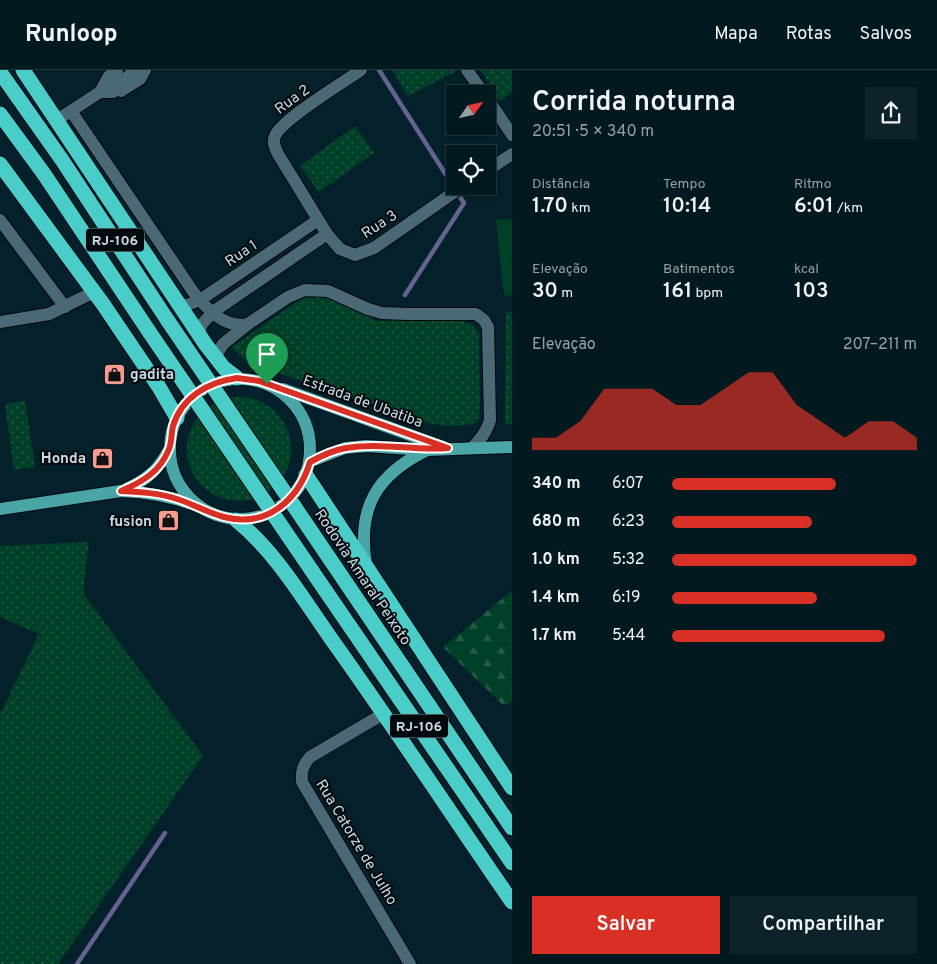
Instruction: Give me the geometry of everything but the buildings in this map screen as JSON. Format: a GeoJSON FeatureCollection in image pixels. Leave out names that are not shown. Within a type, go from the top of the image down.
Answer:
{"type":"FeatureCollection","features":[{"type":"Feature","properties":{"kind":"highway"},"geometry":{"type":"LineString","coordinates":[[23,70],[198,333],[224,368],[237,378]]}},
{"type":"Feature","properties":{"kind":"highway","name":"Rodovia Amaral Peixoto"},"geometry":{"type":"LineString","coordinates":[[0,72],[62,160],[168,321],[512,828]]}},
{"type":"Feature","properties":{"kind":"highway","name":"RJ-106"},"geometry":{"type":"LineString","coordinates":[[0,114],[44,174],[150,333],[512,863]]}},
{"type":"Feature","properties":{"kind":"highway"},"geometry":{"type":"LineString","coordinates":[[0,164],[94,292],[177,418]]}},
{"type":"Feature","properties":{"kind":"highway"},"geometry":{"type":"LineString","coordinates":[[308,468],[367,570],[512,788]]}},
{"type":"Feature","properties":{"kind":"highway"},"geometry":{"type":"LineString","coordinates":[[236,520],[257,538],[271,555],[384,714],[512,902]]}},
{"type":"Feature","properties":{"kind":"main road"},"geometry":{"type":"LineString","coordinates":[[237,378],[267,384],[279,390],[290,399],[302,415],[309,434],[308,468],[292,497],[277,509],[260,516],[236,520],[212,514],[202,508],[183,490],[176,479],[170,448],[173,427],[188,401],[198,392],[217,382],[237,378]]}},
{"type":"Feature","properties":{"kind":"main road","name":"Estrada de Ubatiba"},"geometry":{"type":"LineString","coordinates":[[267,384],[448,448]]}},
{"type":"Feature","properties":{"kind":"main road","name":"Estrada de Ubatiba"},"geometry":{"type":"LineString","coordinates":[[308,468],[345,448],[384,446],[427,450],[512,447]]}},
{"type":"Feature","properties":{"kind":"main road"},"geometry":{"type":"LineString","coordinates":[[121,491],[139,484],[154,472],[170,448]]}},
{"type":"Feature","properties":{"kind":"main road"},"geometry":{"type":"LineString","coordinates":[[367,570],[363,532],[367,510],[371,501],[384,481],[398,467],[427,450]]}},
{"type":"Feature","properties":{"kind":"main road"},"geometry":{"type":"LineString","coordinates":[[0,509],[121,491],[164,496],[202,508]]}},
{"type":"Feature","properties":{"kind":"street"},"geometry":{"type":"LineString","coordinates":[[106,92],[109,76],[116,70]]}},
{"type":"Feature","properties":{"kind":"street"},"geometry":{"type":"LineString","coordinates":[[57,120],[106,92],[137,70]]}},
{"type":"Feature","properties":{"kind":"street"},"geometry":{"type":"LineString","coordinates":[[106,92],[121,91],[140,79],[146,70]]}},
{"type":"Feature","properties":{"kind":"street","name":"Rua 2"},"geometry":{"type":"LineString","coordinates":[[318,220],[278,154],[274,144],[274,137],[292,117],[361,70]]}},
{"type":"Feature","properties":{"kind":"street"},"geometry":{"type":"LineString","coordinates":[[467,70],[478,85]]}},
{"type":"Feature","properties":{"kind":"street"},"geometry":{"type":"LineString","coordinates":[[71,111],[186,283],[200,300],[213,312],[230,323],[248,324]]}},
{"type":"Feature","properties":{"kind":"street"},"geometry":{"type":"LineString","coordinates":[[496,111],[512,134]]}},
{"type":"Feature","properties":{"kind":"street"},"geometry":{"type":"LineString","coordinates":[[496,165],[512,154]]}},
{"type":"Feature","properties":{"kind":"street","name":"Rua 3"},"geometry":{"type":"LineString","coordinates":[[318,220],[340,249],[354,255],[374,248],[450,195]]}},
{"type":"Feature","properties":{"kind":"street"},"geometry":{"type":"LineString","coordinates":[[0,220],[65,307]]}},
{"type":"Feature","properties":{"kind":"street","name":"Rua 1"},"geometry":{"type":"LineString","coordinates":[[179,304],[187,305],[200,300],[318,220]]}},
{"type":"Feature","properties":{"kind":"street"},"geometry":{"type":"LineString","coordinates":[[198,333],[202,324],[213,312],[327,234]]}},
{"type":"Feature","properties":{"kind":"street"},"geometry":{"type":"LineString","coordinates":[[215,357],[223,344],[248,324],[293,294],[311,290],[328,290],[368,309],[382,313],[470,313],[480,316],[488,327],[489,335],[490,420],[483,436],[472,448]]}},
{"type":"Feature","properties":{"kind":"street"},"geometry":{"type":"LineString","coordinates":[[0,322],[49,314],[94,292]]}},
{"type":"Feature","properties":{"kind":"street","name":"Rua Catorze de Julho"},"geometry":{"type":"LineString","coordinates":[[384,714],[310,757],[304,764],[301,773],[302,782],[410,964]]}},
{"type":"Feature","properties":{"kind":"green space"},"geometry":{"type":"Polygon","coordinates":[[[392,70],[454,70],[455,72],[408,96],[392,70]]]}},
{"type":"Feature","properties":{"kind":"green space"},"geometry":{"type":"Polygon","coordinates":[[[481,70],[512,70],[512,92],[500,101],[496,94],[496,85],[490,85],[481,70]]]}},
{"type":"Feature","properties":{"kind":"green space"},"geometry":{"type":"Polygon","coordinates":[[[355,126],[374,153],[319,192],[300,166],[355,126]]]}},
{"type":"Feature","properties":{"kind":"green space"},"geometry":{"type":"Polygon","coordinates":[[[512,219],[512,295],[504,296],[496,220],[512,219]]]}},
{"type":"Feature","properties":{"kind":"green space"},"geometry":{"type":"Polygon","coordinates":[[[317,296],[332,299],[376,321],[461,321],[473,325],[479,333],[480,410],[478,421],[468,425],[449,426],[432,424],[251,364],[232,347],[295,303],[317,296]]]}},
{"type":"Feature","properties":{"kind":"green space"},"geometry":{"type":"Polygon","coordinates":[[[512,312],[512,424],[505,424],[506,313],[512,312]]]}},
{"type":"Feature","properties":{"kind":"green space"},"geometry":{"type":"Polygon","coordinates":[[[239,397],[259,401],[276,412],[287,429],[291,449],[287,469],[276,486],[259,497],[239,501],[219,497],[202,486],[191,469],[187,449],[191,429],[202,412],[219,401],[239,397]]]}},
{"type":"Feature","properties":{"kind":"green space"},"geometry":{"type":"Polygon","coordinates":[[[25,401],[35,467],[14,470],[5,404],[25,401]]]}},
{"type":"Feature","properties":{"kind":"green space"},"geometry":{"type":"Polygon","coordinates":[[[89,542],[83,593],[203,756],[58,964],[0,964],[0,715],[39,634],[0,617],[0,546],[89,542]]]}},
{"type":"Feature","properties":{"kind":"green space"},"geometry":{"type":"Polygon","coordinates":[[[512,591],[512,702],[503,705],[443,647],[512,591]]]}},
{"type":"Feature","properties":{"kind":"waterway"},"geometry":{"type":"LineString","coordinates":[[379,70],[464,203],[405,295]]}},
{"type":"Feature","properties":{"kind":"waterway"},"geometry":{"type":"LineString","coordinates":[[77,964],[165,833]]}},
{"type":"Feature","properties":{"kind":"place","name":"gadita"},"geometry":{"type":"Point","coordinates":[114,374]}},
{"type":"Feature","properties":{"kind":"place","name":"Honda"},"geometry":{"type":"Point","coordinates":[102,458]}},
{"type":"Feature","properties":{"kind":"place","name":"fusion"},"geometry":{"type":"Point","coordinates":[168,521]}},
{"type":"Feature","properties":{"kind":"route"},"geometry":{"type":"LineString","coordinates":[[237,378],[267,384],[448,448],[427,450],[366,446],[345,448],[326,454],[310,462],[306,475],[299,487],[282,506],[272,512],[248,519],[224,518],[178,499],[121,491],[139,484],[161,464],[170,448],[173,427],[179,412],[198,392],[210,384],[237,378]]}}]}
